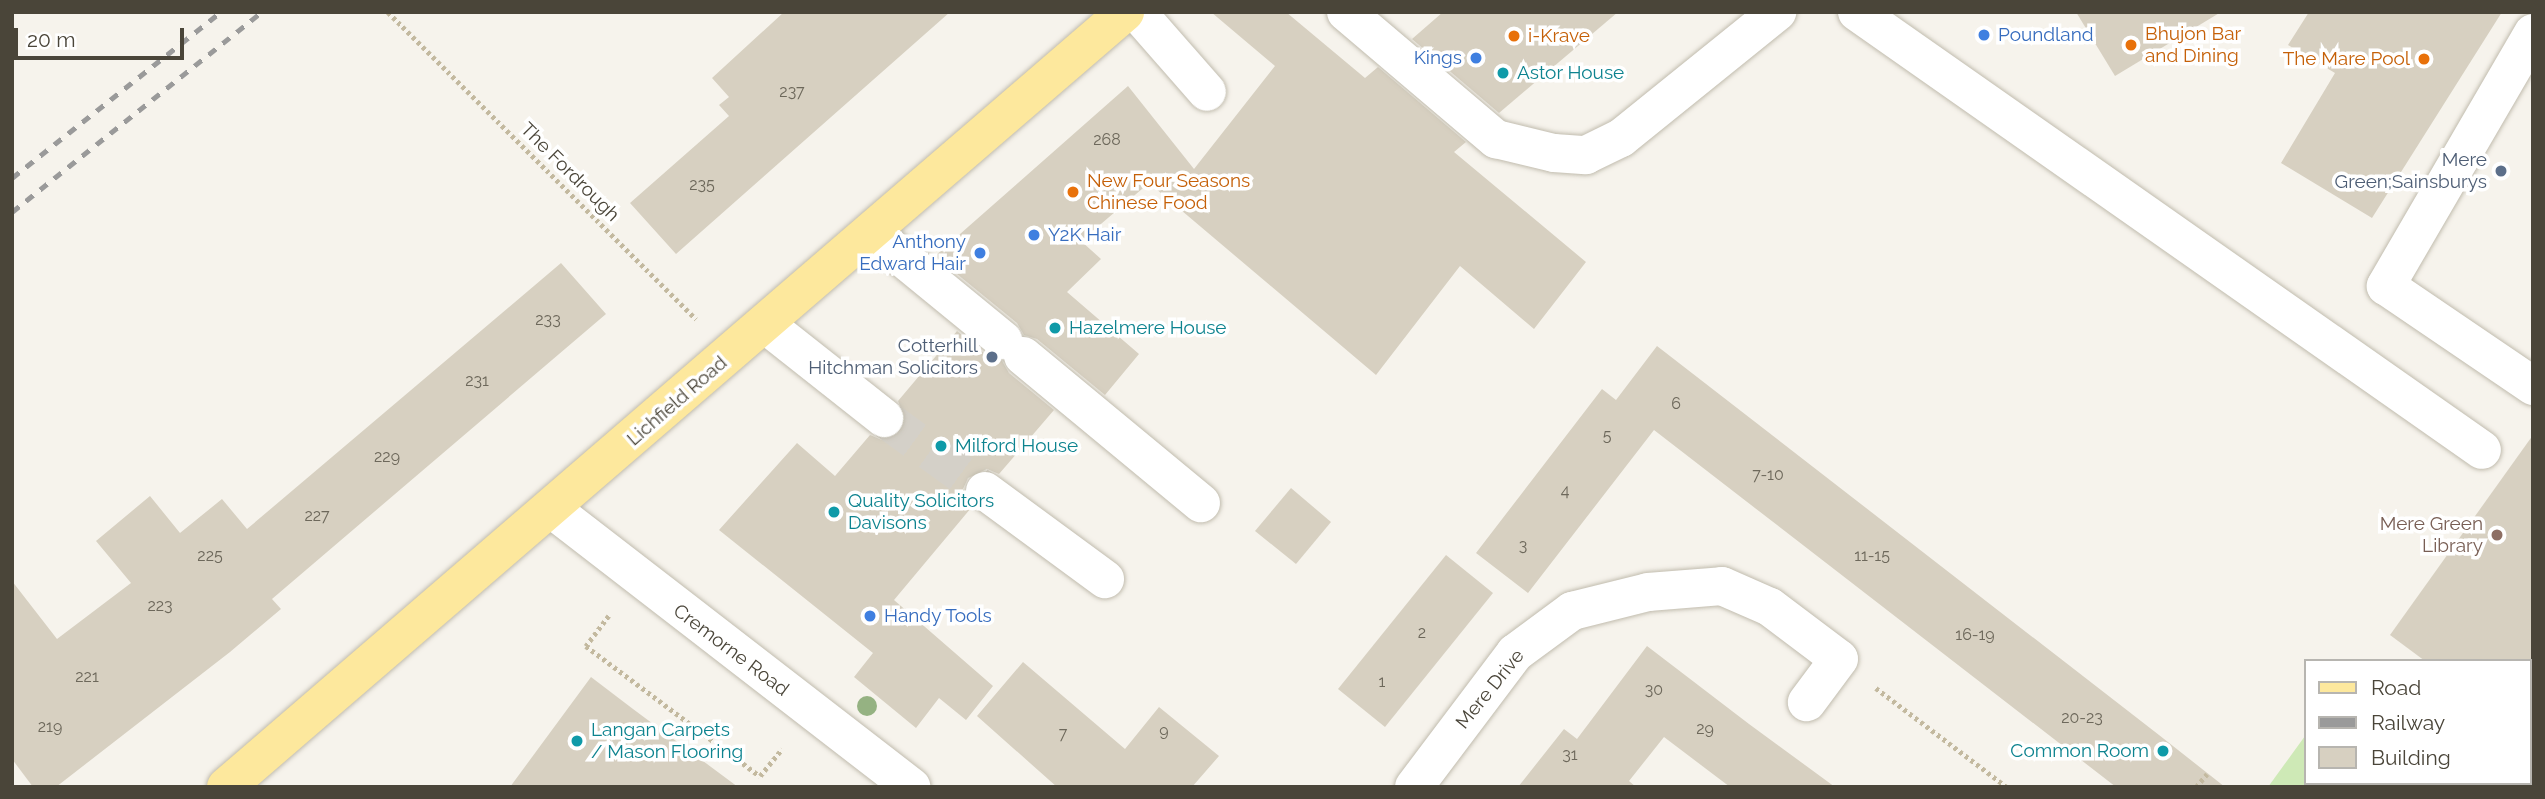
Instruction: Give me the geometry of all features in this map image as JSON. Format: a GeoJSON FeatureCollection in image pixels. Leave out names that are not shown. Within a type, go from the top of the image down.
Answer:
{"type":"FeatureCollection","features":[{"type":"Feature","properties":{"kind":"main road","name":"Lichfield Road"},"geometry":{"type":"LineString","coordinates":[[226,787],[553,510],[1125,12]]}},
{"type":"Feature","properties":{"kind":"street"},"geometry":{"type":"LineString","coordinates":[[1137,12],[1207,92]]}},
{"type":"Feature","properties":{"kind":"street"},"geometry":{"type":"LineString","coordinates":[[1346,12],[1496,139],[1554,153],[1586,155],[1621,138],[1777,12]]}},
{"type":"Feature","properties":{"kind":"street"},"geometry":{"type":"LineString","coordinates":[[1857,12],[2482,450]]}},
{"type":"Feature","properties":{"kind":"street"},"geometry":{"type":"LineString","coordinates":[[2533,33],[2386,286],[2533,386]]}},
{"type":"Feature","properties":{"kind":"street"},"geometry":{"type":"LineString","coordinates":[[871,232],[1201,503]]}},
{"type":"Feature","properties":{"kind":"street"},"geometry":{"type":"LineString","coordinates":[[765,324],[884,418]]}},
{"type":"Feature","properties":{"kind":"street"},"geometry":{"type":"LineString","coordinates":[[985,491],[1105,579]]}},
{"type":"Feature","properties":{"kind":"street","name":"Cremorne Road"},"geometry":{"type":"LineString","coordinates":[[553,510],[637,579],[912,787]]}},
{"type":"Feature","properties":{"kind":"street","name":"Mere Drive"},"geometry":{"type":"LineString","coordinates":[[1414,787],[1516,653],[1572,611],[1648,592],[1723,586],[1770,607],[1839,659]]}},
{"type":"Feature","properties":{"kind":"street"},"geometry":{"type":"LineString","coordinates":[[1807,702],[1839,659]]}},
{"type":"Feature","properties":{"kind":"path","name":"The Fordrough"},"geometry":{"type":"LineString","coordinates":[[388,12],[731,354]]}},
{"type":"Feature","properties":{"kind":"path"},"geometry":{"type":"LineString","coordinates":[[637,579],[586,646],[760,776],[813,712]]}},
{"type":"Feature","properties":{"kind":"path"},"geometry":{"type":"LineString","coordinates":[[1839,659],[2007,787]]}},
{"type":"Feature","properties":{"kind":"path"},"geometry":{"type":"LineString","coordinates":[[2196,787],[2207,774]]}},
{"type":"Feature","properties":{"kind":"green space"},"geometry":{"type":"Polygon","coordinates":[[[2304,737],[2304,785],[2419,787],[2268,787],[2304,737]]]}},
{"type":"Feature","properties":{"kind":"building"},"geometry":{"type":"Polygon","coordinates":[[[784,12],[950,12],[676,254],[630,203],[729,116],[719,105],[729,97],[712,78],[784,12]]]}},
{"type":"Feature","properties":{"kind":"building"},"geometry":{"type":"Polygon","coordinates":[[[1211,12],[1286,12],[1365,78],[1378,67],[1466,142],[1454,152],[1586,262],[1534,329],[1460,266],[1376,375],[1149,183],[1081,241],[1101,259],[1067,292],[1139,354],[1105,395],[1037,339],[1024,335],[1017,323],[935,256],[1128,86],[1194,169],[1275,66],[1211,12]]]}},
{"type":"Feature","properties":{"kind":"building","name":"Astor House"},"geometry":{"type":"Polygon","coordinates":[[[1443,12],[1618,12],[1499,113],[1412,39],[1443,12]]]}},
{"type":"Feature","properties":{"kind":"building","name":"Bhujon Bar and Dining"},"geometry":{"type":"Polygon","coordinates":[[[2076,12],[2221,12],[2115,76],[2076,12]]]}},
{"type":"Feature","properties":{"kind":"building"},"geometry":{"type":"Polygon","coordinates":[[[2309,12],[2502,12],[2372,218],[2281,163],[2335,73],[2288,45],[2309,12]]]}},
{"type":"Feature","properties":{"kind":"building"},"geometry":{"type":"Polygon","coordinates":[[[561,263],[606,314],[272,599],[281,609],[230,652],[56,787],[33,787],[12,759],[12,581],[57,639],[131,583],[96,541],[150,496],[180,533],[222,499],[247,529],[561,263]]]}},
{"type":"Feature","properties":{"kind":"building"},"geometry":{"type":"Polygon","coordinates":[[[957,331],[989,357],[1002,361],[1009,373],[1054,410],[999,474],[987,469],[968,478],[963,489],[971,508],[894,600],[993,686],[966,720],[939,698],[916,728],[854,677],[873,653],[719,530],[797,443],[835,476],[870,435],[882,440],[901,432],[906,420],[898,401],[957,331]]]}},
{"type":"Feature","properties":{"kind":"building"},"geometry":{"type":"Polygon","coordinates":[[[1657,346],[2225,787],[2116,787],[1654,430],[1528,593],[1476,553],[1602,389],[1616,400],[1657,346]]]}},
{"type":"Feature","properties":{"kind":"building","name":"Mere Green Library"},"geometry":{"type":"Polygon","coordinates":[[[2533,435],[2533,661],[2422,659],[2390,635],[2533,435]]]}},
{"type":"Feature","properties":{"kind":"building"},"geometry":{"type":"Polygon","coordinates":[[[1291,488],[1331,522],[1296,564],[1255,531],[1291,488]]]}},
{"type":"Feature","properties":{"kind":"building"},"geometry":{"type":"Polygon","coordinates":[[[1446,555],[1493,593],[1385,727],[1338,689],[1446,555]]]}},
{"type":"Feature","properties":{"kind":"building"},"geometry":{"type":"Polygon","coordinates":[[[1647,646],[1835,787],[1730,787],[1664,737],[1629,781],[1636,787],[1518,787],[1564,729],[1577,739],[1647,646]]]}},
{"type":"Feature","properties":{"kind":"building"},"geometry":{"type":"Polygon","coordinates":[[[1023,662],[1125,749],[1159,707],[1219,756],[1192,787],[1057,787],[977,716],[1023,662]]]}},
{"type":"Feature","properties":{"kind":"building"},"geometry":{"type":"Polygon","coordinates":[[[591,677],[633,709],[738,787],[510,787],[591,677]]]}},
{"type":"Feature","properties":{"kind":"tunnel"},"geometry":{"type":"LineString","coordinates":[[884,418],[985,491]]}},
{"type":"Feature","properties":{"kind":"railway"},"geometry":{"type":"LineString","coordinates":[[12,178],[221,12]]}},
{"type":"Feature","properties":{"kind":"railway"},"geometry":{"type":"LineString","coordinates":[[12,212],[262,12]]}},
{"type":"Feature","properties":{"kind":"place","name":"Poundland"},"geometry":{"type":"Point","coordinates":[1984,35]}},
{"type":"Feature","properties":{"kind":"place","name":"i-Krave"},"geometry":{"type":"Point","coordinates":[1514,36]}},
{"type":"Feature","properties":{"kind":"place","name":"Bhujon Bar and Dining"},"geometry":{"type":"Point","coordinates":[2131,45]}},
{"type":"Feature","properties":{"kind":"place","name":"Kings"},"geometry":{"type":"Point","coordinates":[1476,58]}},
{"type":"Feature","properties":{"kind":"place","name":"The Mare Pool"},"geometry":{"type":"Point","coordinates":[2424,59]}},
{"type":"Feature","properties":{"kind":"place","name":"Astor House"},"geometry":{"type":"Point","coordinates":[1503,73]}},
{"type":"Feature","properties":{"kind":"place","name":"Mere Green;Sainsburys"},"geometry":{"type":"Point","coordinates":[2501,171]}},
{"type":"Feature","properties":{"kind":"place","name":"New Four Seasons Chinese Food"},"geometry":{"type":"Point","coordinates":[1073,192]}},
{"type":"Feature","properties":{"kind":"place","name":"Y2K Hair"},"geometry":{"type":"Point","coordinates":[1034,235]}},
{"type":"Feature","properties":{"kind":"place","name":"Anthony Edward Hair"},"geometry":{"type":"Point","coordinates":[980,253]}},
{"type":"Feature","properties":{"kind":"place","name":"Hazelmere House"},"geometry":{"type":"Point","coordinates":[1055,328]}},
{"type":"Feature","properties":{"kind":"place","name":"Cotterhill Hitchman Solicitors"},"geometry":{"type":"Point","coordinates":[992,357]}},
{"type":"Feature","properties":{"kind":"place","name":"Milford House"},"geometry":{"type":"Point","coordinates":[941,446]}},
{"type":"Feature","properties":{"kind":"place","name":"Quality Solicitors Davisons"},"geometry":{"type":"Point","coordinates":[834,512]}},
{"type":"Feature","properties":{"kind":"place","name":"Mere Green Library"},"geometry":{"type":"Point","coordinates":[2497,535]}},
{"type":"Feature","properties":{"kind":"place","name":"Handy Tools"},"geometry":{"type":"Point","coordinates":[870,616]}},
{"type":"Feature","properties":{"kind":"place","name":"Langan Carpets / Mason Flooring"},"geometry":{"type":"Point","coordinates":[577,741]}},
{"type":"Feature","properties":{"kind":"place","name":"Common Room"},"geometry":{"type":"Point","coordinates":[2163,751]}}]}
